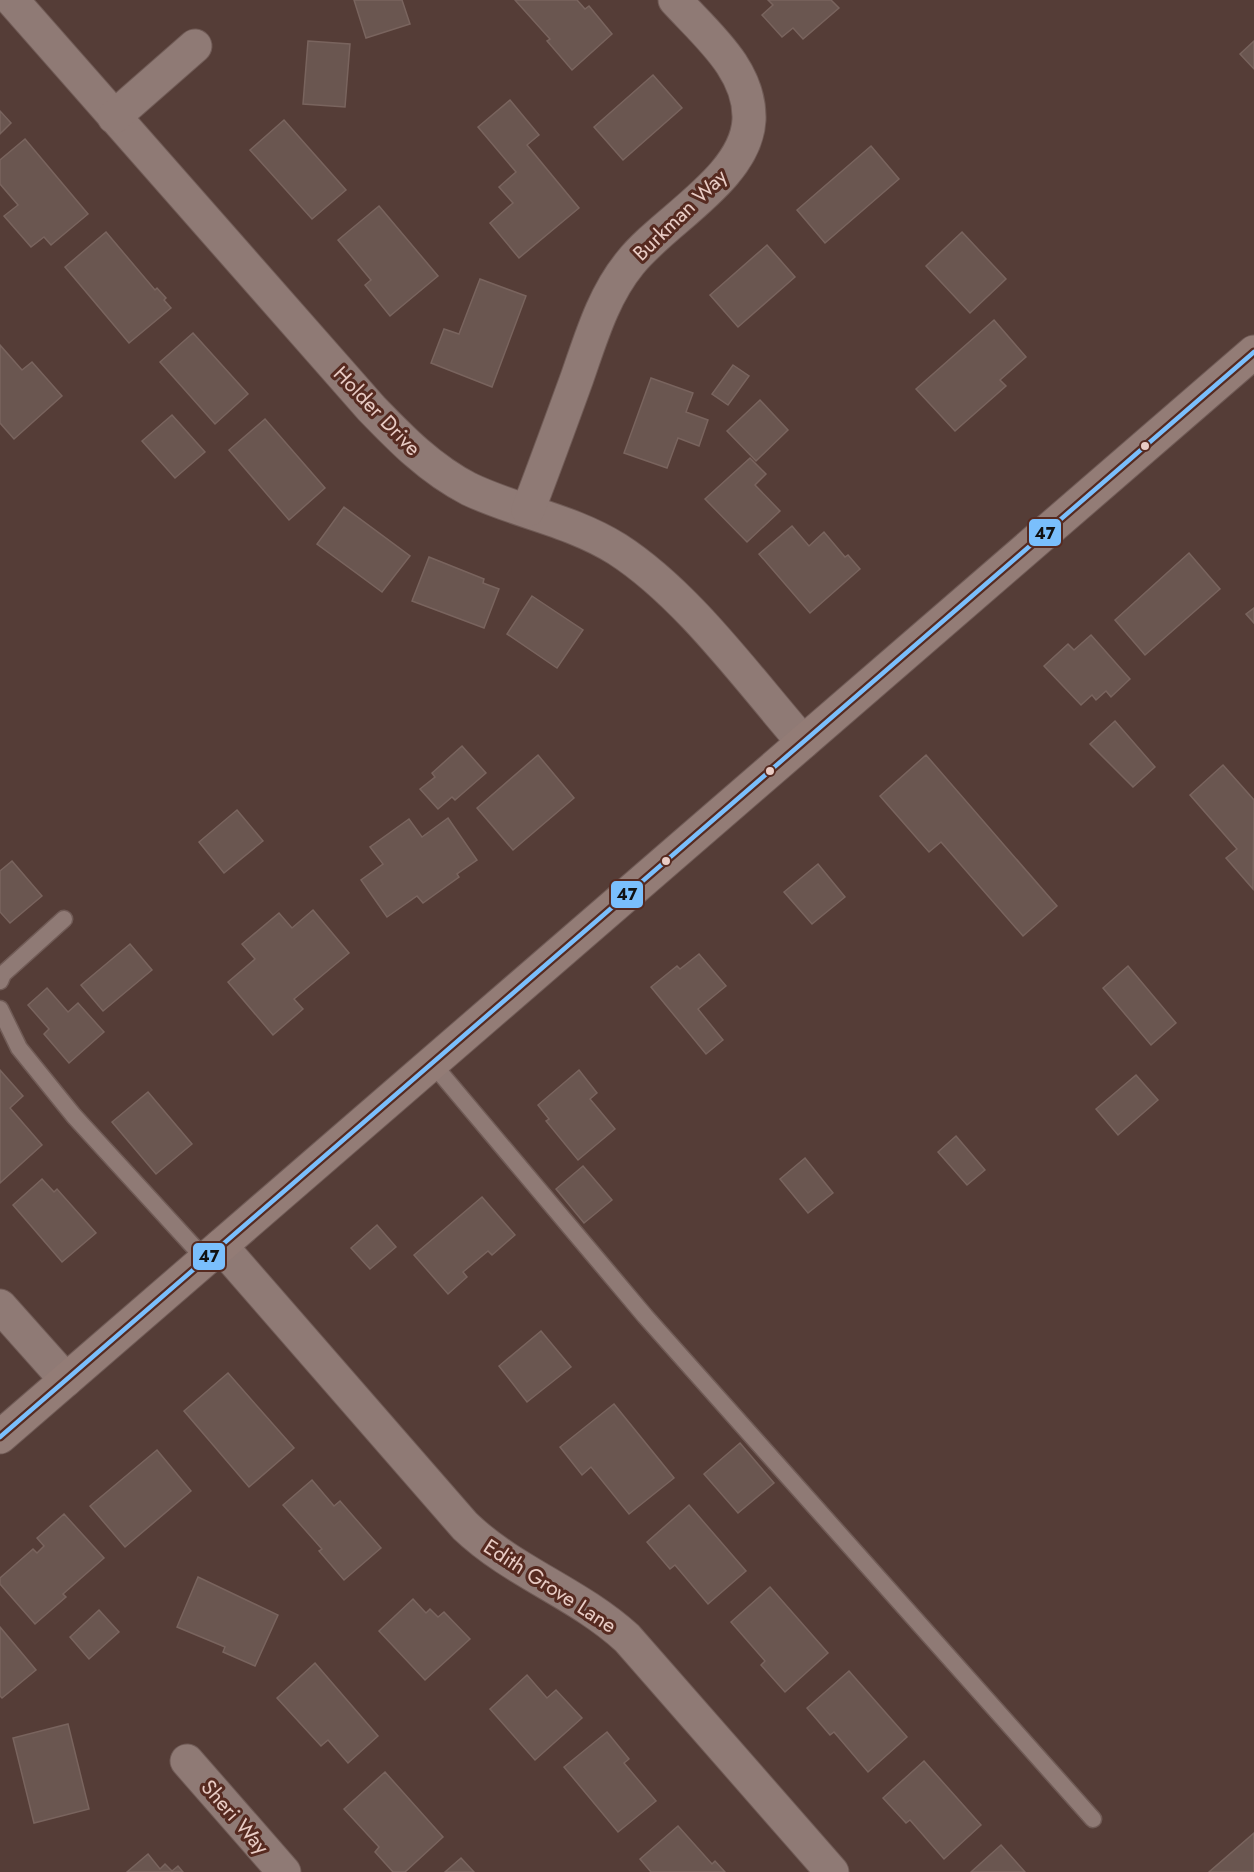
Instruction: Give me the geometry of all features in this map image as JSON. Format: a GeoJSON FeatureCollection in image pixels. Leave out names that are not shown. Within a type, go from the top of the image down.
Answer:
{"type":"FeatureCollection","features":[{"type":"Feature","properties":{"kind":"main road"},"geometry":{"type":"LineString","coordinates":[[0,1437],[1254,352]]}},
{"type":"Feature","properties":{"kind":"street","name":"Holder Drive"},"geometry":{"type":"LineString","coordinates":[[12,0],[403,442],[421,458],[460,484],[487,496],[559,520],[606,543],[661,583],[803,742]]}},
{"type":"Feature","properties":{"kind":"street","name":"Burkman Way"},"geometry":{"type":"LineString","coordinates":[[528,510],[598,318],[616,283],[655,236],[731,167],[746,137],[748,105],[739,76],[723,53],[675,0]]}},
{"type":"Feature","properties":{"kind":"street"},"geometry":{"type":"LineString","coordinates":[[114,117],[195,45]]}},
{"type":"Feature","properties":{"kind":"street","name":"Edith Grove Lane"},"geometry":{"type":"LineString","coordinates":[[213,1252],[465,1526],[496,1554],[588,1607],[621,1633],[832,1872]]}},
{"type":"Feature","properties":{"kind":"street"},"geometry":{"type":"LineString","coordinates":[[0,1306],[66,1380]]}},
{"type":"Feature","properties":{"kind":"street","name":"Sheri Way"},"geometry":{"type":"LineString","coordinates":[[187,1761],[284,1872]]}},
{"type":"Feature","properties":{"kind":"lane"},"geometry":{"type":"LineString","coordinates":[[0,981],[3,974],[64,920]]}},
{"type":"Feature","properties":{"kind":"lane"},"geometry":{"type":"LineString","coordinates":[[0,1009],[19,1048],[74,1116],[213,1252]]}},
{"type":"Feature","properties":{"kind":"lane"},"geometry":{"type":"LineString","coordinates":[[432,1063],[645,1316],[1093,1819]]}},
{"type":"Feature","properties":{"kind":"building"},"geometry":{"type":"Polygon","coordinates":[[[354,0],[402,0],[410,24],[366,38],[354,0]]]}},
{"type":"Feature","properties":{"kind":"building"},"geometry":{"type":"Polygon","coordinates":[[[515,0],[577,0],[585,9],[589,6],[612,34],[572,70],[547,41],[550,39],[515,0]]]}},
{"type":"Feature","properties":{"kind":"building"},"geometry":{"type":"Polygon","coordinates":[[[768,0],[831,0],[839,8],[803,39],[793,28],[782,37],[762,15],[773,5],[768,0]]]}},
{"type":"Feature","properties":{"kind":"building"},"geometry":{"type":"Polygon","coordinates":[[[308,41],[350,44],[345,107],[303,104],[308,41]]]}},
{"type":"Feature","properties":{"kind":"building"},"geometry":{"type":"Polygon","coordinates":[[[1254,41],[1254,69],[1240,54],[1254,41]]]}},
{"type":"Feature","properties":{"kind":"building"},"geometry":{"type":"Polygon","coordinates":[[[653,75],[682,108],[623,160],[594,127],[653,75]]]}},
{"type":"Feature","properties":{"kind":"building"},"geometry":{"type":"Polygon","coordinates":[[[510,100],[539,135],[527,145],[579,208],[519,258],[490,223],[513,203],[499,187],[516,172],[478,127],[510,100]]]}},
{"type":"Feature","properties":{"kind":"building"},"geometry":{"type":"Polygon","coordinates":[[[0,111],[11,123],[0,134],[0,111]]]}},
{"type":"Feature","properties":{"kind":"building"},"geometry":{"type":"Polygon","coordinates":[[[284,120],[346,190],[312,219],[250,150],[284,120]]]}},
{"type":"Feature","properties":{"kind":"building"},"geometry":{"type":"Polygon","coordinates":[[[25,139],[88,214],[51,245],[44,237],[31,247],[4,216],[18,205],[0,184],[0,160],[25,139]]]}},
{"type":"Feature","properties":{"kind":"building"},"geometry":{"type":"Polygon","coordinates":[[[871,146],[899,179],[825,243],[797,210],[871,146]]]}},
{"type":"Feature","properties":{"kind":"building"},"geometry":{"type":"Polygon","coordinates":[[[379,206],[438,276],[390,316],[365,285],[371,280],[338,240],[379,206]]]}},
{"type":"Feature","properties":{"kind":"building"},"geometry":{"type":"Polygon","coordinates":[[[106,232],[155,290],[157,288],[166,298],[164,300],[171,308],[129,343],[65,267],[106,232]]]}},
{"type":"Feature","properties":{"kind":"building"},"geometry":{"type":"Polygon","coordinates":[[[962,232],[1006,279],[970,313],[926,266],[962,232]]]}},
{"type":"Feature","properties":{"kind":"building"},"geometry":{"type":"Polygon","coordinates":[[[767,245],[795,277],[738,327],[710,295],[767,245]]]}},
{"type":"Feature","properties":{"kind":"building"},"geometry":{"type":"Polygon","coordinates":[[[480,279],[526,296],[492,387],[431,363],[444,329],[459,334],[480,279]]]}},
{"type":"Feature","properties":{"kind":"building"},"geometry":{"type":"Polygon","coordinates":[[[994,320],[1026,357],[1000,380],[1006,386],[955,431],[916,389],[994,320]]]}},
{"type":"Feature","properties":{"kind":"building"},"geometry":{"type":"Polygon","coordinates":[[[193,333],[248,394],[215,424],[160,362],[193,333]]]}},
{"type":"Feature","properties":{"kind":"building"},"geometry":{"type":"Polygon","coordinates":[[[0,345],[22,370],[32,362],[62,396],[14,439],[0,423],[0,345]]]}},
{"type":"Feature","properties":{"kind":"building"},"geometry":{"type":"Polygon","coordinates":[[[733,365],[749,376],[728,405],[712,394],[733,365]]]}},
{"type":"Feature","properties":{"kind":"building"},"geometry":{"type":"Polygon","coordinates":[[[651,378],[693,393],[686,412],[708,420],[699,446],[678,438],[667,468],[624,453],[651,378]]]}},
{"type":"Feature","properties":{"kind":"building"},"geometry":{"type":"Polygon","coordinates":[[[760,400],[788,430],[756,461],[727,431],[760,400]]]}},
{"type":"Feature","properties":{"kind":"building"},"geometry":{"type":"Polygon","coordinates":[[[172,415],[205,452],[175,478],[142,441],[172,415]]]}},
{"type":"Feature","properties":{"kind":"building"},"geometry":{"type":"Polygon","coordinates":[[[265,419],[325,488],[289,520],[229,450],[265,419]]]}},
{"type":"Feature","properties":{"kind":"building"},"geometry":{"type":"Polygon","coordinates":[[[750,458],[766,474],[755,485],[780,511],[747,542],[705,499],[750,458]]]}},
{"type":"Feature","properties":{"kind":"building"},"geometry":{"type":"Polygon","coordinates":[[[344,507],[410,556],[382,592],[317,544],[344,507]]]}},
{"type":"Feature","properties":{"kind":"building"},"geometry":{"type":"Polygon","coordinates":[[[792,526],[809,546],[824,532],[845,557],[848,555],[860,569],[810,613],[759,554],[792,526]]]}},
{"type":"Feature","properties":{"kind":"building"},"geometry":{"type":"Polygon","coordinates":[[[1189,553],[1220,589],[1145,655],[1115,620],[1189,553]]]}},
{"type":"Feature","properties":{"kind":"building"},"geometry":{"type":"Polygon","coordinates":[[[429,557],[484,579],[483,583],[499,589],[484,628],[412,601],[429,557]]]}},
{"type":"Feature","properties":{"kind":"building"},"geometry":{"type":"Polygon","coordinates":[[[532,596],[583,630],[557,668],[507,634],[532,596]]]}},
{"type":"Feature","properties":{"kind":"building"},"geometry":{"type":"Polygon","coordinates":[[[1254,608],[1254,623],[1246,614],[1254,608]]]}},
{"type":"Feature","properties":{"kind":"building"},"geometry":{"type":"Polygon","coordinates":[[[1091,635],[1130,679],[1111,697],[1106,691],[1096,700],[1092,695],[1081,705],[1044,666],[1068,644],[1074,650],[1091,635]]]}},
{"type":"Feature","properties":{"kind":"building"},"geometry":{"type":"Polygon","coordinates":[[[1115,721],[1155,767],[1133,787],[1090,744],[1115,721]]]}},
{"type":"Feature","properties":{"kind":"building"},"geometry":{"type":"Polygon","coordinates":[[[462,746],[486,773],[455,800],[452,797],[438,809],[420,789],[435,777],[432,773],[462,746]]]}},
{"type":"Feature","properties":{"kind":"building"},"geometry":{"type":"Polygon","coordinates":[[[538,755],[574,798],[513,850],[477,808],[538,755]]]}},
{"type":"Feature","properties":{"kind":"building"},"geometry":{"type":"Polygon","coordinates":[[[926,755],[1057,906],[1023,936],[941,842],[929,852],[880,796],[926,755]]]}},
{"type":"Feature","properties":{"kind":"building"},"geometry":{"type":"Polygon","coordinates":[[[1223,765],[1254,800],[1253,889],[1226,858],[1237,849],[1190,795],[1223,765]]]}},
{"type":"Feature","properties":{"kind":"building"},"geometry":{"type":"Polygon","coordinates":[[[237,810],[263,841],[224,873],[199,842],[237,810]]]}},
{"type":"Feature","properties":{"kind":"building"},"geometry":{"type":"Polygon","coordinates":[[[448,818],[477,860],[457,874],[459,877],[423,903],[417,896],[387,917],[361,880],[383,864],[370,847],[409,819],[422,837],[448,818]]]}},
{"type":"Feature","properties":{"kind":"building"},"geometry":{"type":"Polygon","coordinates":[[[12,861],[42,896],[10,923],[0,912],[0,871],[12,861]]]}},
{"type":"Feature","properties":{"kind":"building"},"geometry":{"type":"Polygon","coordinates":[[[818,864],[845,897],[812,924],[784,892],[818,864]]]}},
{"type":"Feature","properties":{"kind":"building"},"geometry":{"type":"Polygon","coordinates":[[[313,910],[349,953],[294,999],[303,1009],[273,1035],[228,982],[255,959],[242,944],[279,913],[292,928],[313,910]]]}},
{"type":"Feature","properties":{"kind":"building"},"geometry":{"type":"Polygon","coordinates":[[[130,944],[152,970],[103,1011],[81,985],[130,944]]]}},
{"type":"Feature","properties":{"kind":"building"},"geometry":{"type":"Polygon","coordinates":[[[699,954],[726,986],[698,1009],[723,1040],[706,1054],[651,987],[677,966],[680,969],[699,954]]]}},
{"type":"Feature","properties":{"kind":"building"},"geometry":{"type":"Polygon","coordinates":[[[1128,966],[1176,1023],[1151,1045],[1103,988],[1128,966]]]}},
{"type":"Feature","properties":{"kind":"building"},"geometry":{"type":"Polygon","coordinates":[[[47,988],[68,1012],[78,1003],[104,1032],[69,1063],[44,1034],[49,1029],[28,1005],[47,988]]]}},
{"type":"Feature","properties":{"kind":"building"},"geometry":{"type":"Polygon","coordinates":[[[0,1070],[23,1096],[10,1108],[42,1145],[0,1183],[0,1070]]]}},
{"type":"Feature","properties":{"kind":"building"},"geometry":{"type":"Polygon","coordinates":[[[579,1070],[597,1093],[590,1099],[615,1129],[578,1160],[546,1121],[549,1119],[538,1105],[579,1070]]]}},
{"type":"Feature","properties":{"kind":"building"},"geometry":{"type":"Polygon","coordinates":[[[1136,1075],[1158,1100],[1118,1135],[1096,1109],[1136,1075]]]}},
{"type":"Feature","properties":{"kind":"building"},"geometry":{"type":"Polygon","coordinates":[[[148,1092],[192,1144],[156,1174],[112,1122],[148,1092]]]}},
{"type":"Feature","properties":{"kind":"building"},"geometry":{"type":"Polygon","coordinates":[[[956,1136],[985,1170],[967,1185],[938,1152],[956,1136]]]}},
{"type":"Feature","properties":{"kind":"building"},"geometry":{"type":"Polygon","coordinates":[[[805,1158],[833,1193],[808,1213],[780,1179],[805,1158]]]}},
{"type":"Feature","properties":{"kind":"building"},"geometry":{"type":"Polygon","coordinates":[[[583,1166],[612,1200],[584,1223],[556,1189],[583,1166]]]}},
{"type":"Feature","properties":{"kind":"building"},"geometry":{"type":"Polygon","coordinates":[[[42,1179],[54,1192],[57,1189],[96,1233],[62,1262],[13,1205],[42,1179]]]}},
{"type":"Feature","properties":{"kind":"building"},"geometry":{"type":"Polygon","coordinates":[[[482,1197],[515,1235],[492,1255],[488,1251],[463,1272],[467,1277],[448,1294],[414,1255],[482,1197]]]}},
{"type":"Feature","properties":{"kind":"building"},"geometry":{"type":"Polygon","coordinates":[[[377,1225],[396,1247],[370,1269],[351,1248],[377,1225]]]}},
{"type":"Feature","properties":{"kind":"building"},"geometry":{"type":"Polygon","coordinates":[[[541,1331],[571,1367],[527,1402],[499,1366],[541,1331]]]}},
{"type":"Feature","properties":{"kind":"building"},"geometry":{"type":"Polygon","coordinates":[[[228,1373],[294,1448],[249,1487],[184,1411],[228,1373]]]}},
{"type":"Feature","properties":{"kind":"building"},"geometry":{"type":"Polygon","coordinates":[[[614,1404],[674,1478],[629,1514],[591,1467],[582,1475],[560,1447],[614,1404]]]}},
{"type":"Feature","properties":{"kind":"building"},"geometry":{"type":"Polygon","coordinates":[[[740,1443],[774,1483],[738,1513],[704,1474],[740,1443]]]}},
{"type":"Feature","properties":{"kind":"building"},"geometry":{"type":"Polygon","coordinates":[[[157,1450],[191,1491],[125,1547],[90,1506],[157,1450]]]}},
{"type":"Feature","properties":{"kind":"building"},"geometry":{"type":"Polygon","coordinates":[[[312,1480],[334,1506],[340,1501],[381,1548],[344,1580],[319,1551],[322,1549],[283,1505],[312,1480]]]}},
{"type":"Feature","properties":{"kind":"building"},"geometry":{"type":"Polygon","coordinates":[[[689,1505],[746,1571],[708,1604],[675,1565],[670,1569],[647,1542],[689,1505]]]}},
{"type":"Feature","properties":{"kind":"building"},"geometry":{"type":"Polygon","coordinates":[[[64,1514],[104,1558],[63,1594],[66,1597],[35,1624],[0,1584],[0,1578],[33,1549],[37,1553],[44,1546],[37,1538],[64,1514]]]}},
{"type":"Feature","properties":{"kind":"building"},"geometry":{"type":"Polygon","coordinates":[[[198,1577],[278,1615],[255,1666],[223,1652],[225,1647],[177,1627],[198,1577]]]}},
{"type":"Feature","properties":{"kind":"building"},"geometry":{"type":"Polygon","coordinates":[[[770,1587],[828,1653],[785,1692],[761,1665],[765,1661],[731,1622],[770,1587]]]}},
{"type":"Feature","properties":{"kind":"building"},"geometry":{"type":"Polygon","coordinates":[[[413,1599],[426,1613],[430,1609],[438,1617],[444,1612],[470,1639],[425,1680],[379,1631],[413,1599]]]}},
{"type":"Feature","properties":{"kind":"building"},"geometry":{"type":"Polygon","coordinates":[[[99,1610],[119,1632],[89,1659],[70,1637],[99,1610]]]}},
{"type":"Feature","properties":{"kind":"building"},"geometry":{"type":"Polygon","coordinates":[[[0,1627],[36,1670],[2,1698],[0,1696],[0,1627]]]}},
{"type":"Feature","properties":{"kind":"building"},"geometry":{"type":"Polygon","coordinates":[[[315,1663],[378,1736],[348,1763],[328,1740],[321,1746],[277,1698],[315,1663]]]}},
{"type":"Feature","properties":{"kind":"building"},"geometry":{"type":"Polygon","coordinates":[[[849,1671],[907,1737],[868,1772],[834,1732],[830,1735],[807,1708],[849,1671]]]}},
{"type":"Feature","properties":{"kind":"building"},"geometry":{"type":"Polygon","coordinates":[[[527,1675],[547,1698],[556,1690],[582,1718],[535,1760],[490,1709],[527,1675]]]}},
{"type":"Feature","properties":{"kind":"building"},"geometry":{"type":"Polygon","coordinates":[[[68,1724],[89,1809],[34,1823],[13,1738],[68,1724]]]}},
{"type":"Feature","properties":{"kind":"building"},"geometry":{"type":"Polygon","coordinates":[[[607,1732],[629,1759],[624,1763],[656,1801],[618,1832],[564,1767],[607,1732]]]}},
{"type":"Feature","properties":{"kind":"building"},"geometry":{"type":"Polygon","coordinates":[[[924,1761],[981,1825],[944,1859],[910,1820],[906,1823],[883,1798],[924,1761]]]}},
{"type":"Feature","properties":{"kind":"building"},"geometry":{"type":"Polygon","coordinates":[[[385,1772],[443,1837],[405,1872],[393,1872],[375,1852],[379,1847],[344,1809],[385,1772]]]}},
{"type":"Feature","properties":{"kind":"building"},"geometry":{"type":"Polygon","coordinates":[[[678,1826],[712,1864],[715,1861],[725,1872],[651,1872],[640,1859],[678,1826]]]}},
{"type":"Feature","properties":{"kind":"building"},"geometry":{"type":"Polygon","coordinates":[[[1254,1833],[1254,1872],[1209,1872],[1254,1833]]]}},
{"type":"Feature","properties":{"kind":"building"},"geometry":{"type":"Polygon","coordinates":[[[1001,1845],[1025,1872],[971,1872],[1001,1845]]]}},
{"type":"Feature","properties":{"kind":"building"},"geometry":{"type":"Polygon","coordinates":[[[148,1854],[160,1869],[165,1864],[172,1871],[178,1866],[183,1872],[127,1872],[148,1854]]]}},
{"type":"Feature","properties":{"kind":"building"},"geometry":{"type":"Polygon","coordinates":[[[461,1858],[474,1872],[445,1872],[461,1858]]]}},
{"type":"Feature","properties":{"kind":"transit line","name":"47"},"geometry":{"type":"LineString","coordinates":[[0,1437],[1254,352]]}}]}
